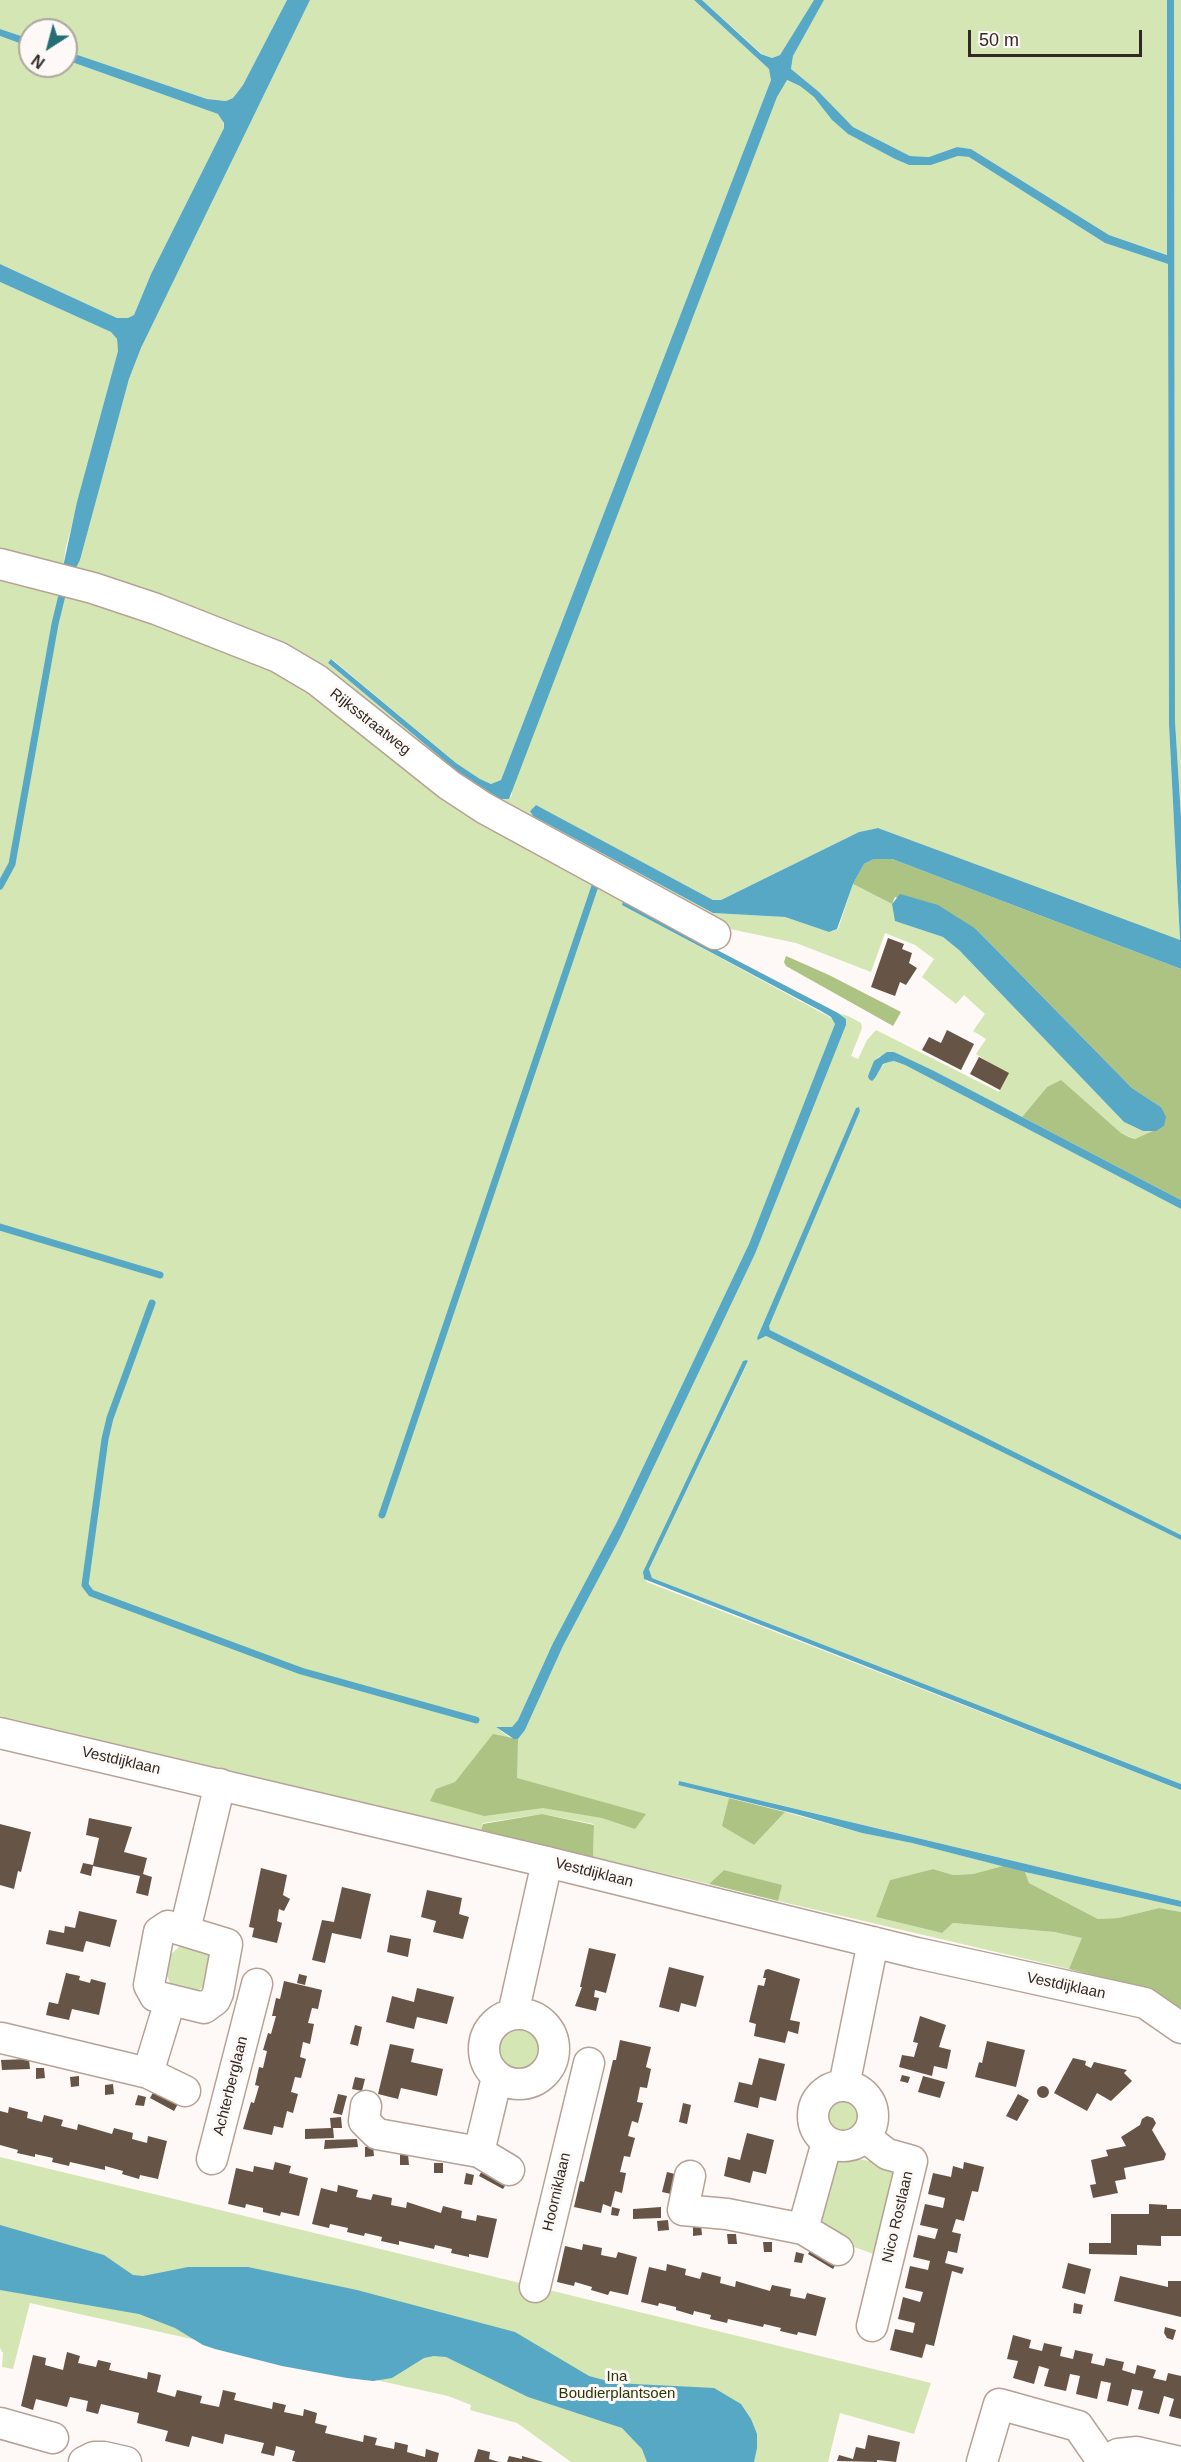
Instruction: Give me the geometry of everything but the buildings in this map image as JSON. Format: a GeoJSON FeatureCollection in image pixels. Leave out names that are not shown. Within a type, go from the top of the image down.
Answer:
{"type":"FeatureCollection","features":[{"type":"Feature","properties":{"kind":"street","name":"Rijksstraatweg"},"geometry":{"type":"LineString","coordinates":[[0,564],[93,588],[156,609],[278,657],[317,680],[449,785],[484,808],[716,934]]}},
{"type":"Feature","properties":{"kind":"street","name":"Vestdijklaan"},"geometry":{"type":"LineString","coordinates":[[0,1733],[547,1862],[873,1942],[1145,2003],[1181,2028]]}},
{"type":"Feature","properties":{"kind":"street"},"geometry":{"type":"LineString","coordinates":[[185,1930],[220,1784]]}},
{"type":"Feature","properties":{"kind":"street"},"geometry":{"type":"LineString","coordinates":[[513,2014],[547,1862]]}},
{"type":"Feature","properties":{"kind":"street"},"geometry":{"type":"LineString","coordinates":[[168,1926],[185,1930],[227,1944],[215,2000],[204,2008],[155,1996],[149,1985],[159,1932],[168,1926]]}},
{"type":"Feature","properties":{"kind":"street"},"geometry":{"type":"LineString","coordinates":[[844,2086],[873,1942]]}},
{"type":"Feature","properties":{"kind":"street","name":"Achterberglaan"},"geometry":{"type":"LineString","coordinates":[[212,2159],[257,1983]]}},
{"type":"Feature","properties":{"kind":"street"},"geometry":{"type":"LineString","coordinates":[[215,2000],[249,2013]]}},
{"type":"Feature","properties":{"kind":"street"},"geometry":{"type":"LineString","coordinates":[[148,2073],[170,2001]]}},
{"type":"Feature","properties":{"kind":"street"},"geometry":{"type":"LineString","coordinates":[[513,2014],[527,2014],[539,2020],[549,2030],[554,2043],[554,2057],[549,2069],[539,2079],[518,2085],[497,2077],[485,2060],[484,2040],[490,2028],[500,2019],[513,2014]]}},
{"type":"Feature","properties":{"kind":"street"},"geometry":{"type":"LineString","coordinates":[[2,2038],[148,2073],[185,2091]]}},
{"type":"Feature","properties":{"kind":"street","name":"Hoorniklaan"},"geometry":{"type":"LineString","coordinates":[[535,2287],[590,2063]]}},
{"type":"Feature","properties":{"kind":"street"},"geometry":{"type":"LineString","coordinates":[[479,2151],[497,2077]]}},
{"type":"Feature","properties":{"kind":"street"},"geometry":{"type":"LineString","coordinates":[[539,2079],[549,2087],[580,2097]]}},
{"type":"Feature","properties":{"kind":"street"},"geometry":{"type":"LineString","coordinates":[[844,2086],[864,2095],[871,2105],[873,2116],[871,2127],[865,2137],[847,2146],[837,2146],[827,2142],[818,2133],[813,2121],[814,2108],[820,2097],[831,2089],[844,2086]]}},
{"type":"Feature","properties":{"kind":"street"},"geometry":{"type":"LineString","coordinates":[[366,2106],[364,2121],[377,2134],[479,2151],[509,2170]]}},
{"type":"Feature","properties":{"kind":"street","name":"Nico Rostlaan"},"geometry":{"type":"LineString","coordinates":[[865,2137],[887,2154],[912,2161],[872,2326]]}},
{"type":"Feature","properties":{"kind":"street"},"geometry":{"type":"LineString","coordinates":[[802,2229],[827,2142]]}},
{"type":"Feature","properties":{"kind":"street"},"geometry":{"type":"LineString","coordinates":[[690,2176],[683,2210],[727,2214],[802,2229],[838,2250]]}},
{"type":"Feature","properties":{"kind":"street"},"geometry":{"type":"LineString","coordinates":[[982,2462],[999,2404],[1078,2426],[1103,2462],[1118,2454],[1137,2452],[1180,2462]]}},
{"type":"Feature","properties":{"kind":"street"},"geometry":{"type":"LineString","coordinates":[[0,2423],[53,2438]]}},
{"type":"Feature","properties":{"kind":"street"},"geometry":{"type":"LineString","coordinates":[[84,2462],[94,2457],[104,2457],[126,2462]]}},
{"type":"Feature","properties":{"kind":"green space"},"geometry":{"type":"Polygon","coordinates":[[[0,0],[287,0],[243,85],[233,98],[226,101],[207,99],[78,55],[78,18],[18,18],[18,35],[0,29],[0,0]]]}},
{"type":"Feature","properties":{"kind":"green space"},"geometry":{"type":"Polygon","coordinates":[[[310,0],[694,0],[769,69],[771,75],[501,780],[491,784],[456,763],[332,659],[328,663],[457,771],[500,799],[509,799],[512,795],[512,786],[777,97],[786,80],[800,86],[814,97],[832,120],[848,134],[895,159],[909,165],[931,165],[958,156],[969,157],[1105,243],[1168,264],[1169,725],[1180,941],[878,828],[859,832],[721,900],[713,900],[536,805],[530,811],[533,816],[713,913],[785,917],[829,932],[838,929],[853,884],[892,904],[896,921],[943,937],[959,950],[1124,1122],[1143,1131],[1156,1131],[1135,1139],[1121,1133],[1061,1081],[1047,1087],[1022,1117],[894,1052],[878,1057],[868,1076],[872,1080],[884,1064],[889,1062],[894,1061],[905,1065],[1181,1209],[1181,1535],[770,1330],[768,1326],[860,1111],[859,1107],[856,1108],[757,1338],[759,1340],[766,1336],[1181,1540],[1181,1784],[652,1578],[649,1569],[748,1362],[746,1360],[743,1361],[643,1576],[647,1582],[1181,1790],[1181,1901],[677,1782],[678,1785],[729,1798],[723,1826],[754,1845],[785,1812],[862,1833],[1003,1866],[973,1874],[953,1875],[933,1869],[890,1880],[876,1917],[942,1933],[953,1923],[1054,1932],[1083,1938],[1069,1969],[778,1901],[781,1885],[724,1870],[709,1884],[593,1857],[594,1824],[542,1814],[483,1823],[481,1830],[0,1716],[0,573],[80,592],[138,609],[263,661],[310,688],[317,699],[428,785],[476,817],[623,901],[623,905],[833,1019],[835,1024],[819,1067],[749,1244],[617,1522],[553,1643],[518,1720],[512,1727],[496,1727],[510,1738],[518,1739],[525,1730],[563,1646],[620,1538],[755,1254],[846,1025],[846,1019],[838,1013],[861,1023],[862,1028],[851,1056],[858,1059],[867,1040],[876,1030],[999,1092],[1007,1074],[976,1054],[986,1039],[973,1031],[985,1014],[964,995],[956,1004],[922,977],[934,959],[915,945],[885,933],[871,972],[796,943],[716,926],[481,801],[453,782],[331,685],[277,653],[228,631],[165,608],[55,572],[0,557],[0,282],[111,332],[117,339],[118,351],[66,547],[63,567],[68,571],[75,570],[80,560],[129,379],[141,348],[310,0]]]}},
{"type":"Feature","properties":{"kind":"green space"},"geometry":{"type":"Polygon","coordinates":[[[702,0],[814,0],[780,55],[772,58],[762,54],[702,0]]]}},
{"type":"Feature","properties":{"kind":"green space"},"geometry":{"type":"Polygon","coordinates":[[[824,0],[1167,0],[1168,255],[1109,235],[971,149],[957,147],[929,157],[910,156],[853,127],[819,92],[791,70],[793,56],[824,0]]]}},
{"type":"Feature","properties":{"kind":"green space"},"geometry":{"type":"Polygon","coordinates":[[[1174,0],[1181,0],[1181,816],[1175,721],[1174,0]]]}},
{"type":"Feature","properties":{"kind":"green space"},"geometry":{"type":"Polygon","coordinates":[[[0,36],[18,43],[18,78],[78,78],[78,64],[218,114],[223,118],[224,128],[151,274],[134,315],[129,318],[117,318],[0,264],[0,36]]]}},
{"type":"Feature","properties":{"kind":"green space"},"geometry":{"type":"Polygon","coordinates":[[[874,859],[892,859],[1181,969],[1181,1200],[1022,1117],[1047,1087],[1061,1080],[1121,1133],[1129,1137],[1135,1139],[1164,1126],[1161,1107],[1132,1088],[976,929],[895,897],[892,904],[853,884],[864,864],[874,859]]]}},
{"type":"Feature","properties":{"kind":"green space"},"geometry":{"type":"Polygon","coordinates":[[[786,956],[901,1012],[893,1026],[786,966],[784,962],[786,956]]]}},
{"type":"Feature","properties":{"kind":"green space"},"geometry":{"type":"Polygon","coordinates":[[[493,1734],[518,1739],[517,1778],[646,1814],[635,1829],[602,1818],[543,1808],[484,1816],[430,1801],[436,1789],[455,1782],[493,1734]]]}},
{"type":"Feature","properties":{"kind":"green space"},"geometry":{"type":"Polygon","coordinates":[[[729,1798],[785,1812],[754,1845],[722,1826],[729,1798]]]}},
{"type":"Feature","properties":{"kind":"green space"},"geometry":{"type":"Polygon","coordinates":[[[542,1814],[594,1825],[593,1857],[481,1830],[483,1824],[542,1814]]]}},
{"type":"Feature","properties":{"kind":"green space"},"geometry":{"type":"Polygon","coordinates":[[[1003,1866],[1025,1872],[1029,1883],[1098,1919],[1118,1918],[1159,1908],[1181,1912],[1181,2011],[1138,1987],[1069,1969],[1082,1938],[1054,1932],[953,1923],[942,1933],[876,1917],[890,1880],[933,1869],[953,1875],[973,1874],[1003,1866]]]}},
{"type":"Feature","properties":{"kind":"green space"},"geometry":{"type":"Polygon","coordinates":[[[724,1870],[782,1885],[778,1901],[709,1884],[724,1870]]]}},
{"type":"Feature","properties":{"kind":"green space"},"geometry":{"type":"Polygon","coordinates":[[[1025,1872],[1181,1907],[1181,1912],[1159,1908],[1118,1918],[1098,1919],[1029,1883],[1025,1872]]]}},
{"type":"Feature","properties":{"kind":"green space"},"geometry":{"type":"Polygon","coordinates":[[[188,1945],[204,1950],[210,1956],[206,1986],[192,1993],[171,1985],[165,1971],[169,1956],[180,1946],[188,1945]]]}},
{"type":"Feature","properties":{"kind":"green space"},"geometry":{"type":"Polygon","coordinates":[[[512,2023],[522,2023],[536,2030],[543,2049],[536,2068],[522,2075],[512,2075],[502,2071],[495,2064],[491,2054],[491,2044],[495,2034],[502,2027],[512,2023]]]}},
{"type":"Feature","properties":{"kind":"green space"},"geometry":{"type":"Polygon","coordinates":[[[844,2096],[852,2097],[858,2102],[863,2108],[863,2124],[858,2130],[852,2135],[844,2136],[836,2135],[830,2130],[825,2124],[824,2116],[825,2108],[830,2102],[836,2097],[844,2096]]]}},
{"type":"Feature","properties":{"kind":"green space"},"geometry":{"type":"Polygon","coordinates":[[[837,2155],[885,2164],[893,2168],[896,2174],[879,2256],[849,2245],[819,2224],[837,2155]]]}},
{"type":"Feature","properties":{"kind":"green space","name":"Ina Boudierplantsoen"},"geometry":{"type":"Polygon","coordinates":[[[0,2157],[931,2383],[914,2434],[840,2413],[828,2462],[571,2462],[517,2423],[470,2410],[471,2405],[448,2396],[30,2303],[13,2369],[2,2367],[3,2353],[0,2348],[0,2157]]]}},
{"type":"Feature","properties":{"kind":"water"},"geometry":{"type":"Polygon","coordinates":[[[287,0],[310,0],[141,348],[129,379],[80,560],[75,570],[63,567],[77,502],[118,351],[117,339],[111,332],[0,282],[0,264],[117,318],[128,318],[134,315],[151,274],[224,128],[224,123],[218,114],[78,64],[78,55],[207,99],[226,101],[233,98],[243,85],[287,0]]]}},
{"type":"Feature","properties":{"kind":"water"},"geometry":{"type":"Polygon","coordinates":[[[694,0],[702,0],[761,54],[772,58],[780,55],[814,0],[824,0],[793,56],[791,69],[819,92],[853,127],[910,156],[929,157],[957,147],[971,149],[1109,235],[1167,255],[1167,0],[1174,0],[1175,721],[1181,817],[1181,969],[892,859],[874,859],[864,864],[853,884],[837,929],[829,932],[785,917],[713,913],[533,816],[530,811],[536,805],[713,900],[721,900],[859,832],[878,828],[1180,940],[1169,725],[1168,264],[1105,243],[969,157],[958,156],[931,165],[909,165],[895,159],[848,134],[832,120],[814,97],[800,86],[787,80],[777,97],[509,799],[500,799],[457,771],[328,663],[331,659],[456,763],[491,784],[501,780],[771,80],[769,69],[694,0]]]}},
{"type":"Feature","properties":{"kind":"water"},"geometry":{"type":"Polygon","coordinates":[[[0,29],[18,35],[18,43],[0,36],[0,29]]]}},
{"type":"Feature","properties":{"kind":"water"},"geometry":{"type":"Polygon","coordinates":[[[900,894],[938,905],[976,929],[1132,1088],[1161,1107],[1166,1117],[1164,1126],[1156,1131],[1143,1131],[1124,1122],[959,950],[943,937],[895,921],[892,904],[900,894]]]}},
{"type":"Feature","properties":{"kind":"water"},"geometry":{"type":"Polygon","coordinates":[[[623,901],[838,1013],[846,1019],[846,1025],[755,1254],[620,1538],[563,1646],[525,1730],[518,1739],[514,1739],[496,1727],[512,1727],[518,1720],[553,1643],[617,1522],[749,1244],[835,1024],[831,1017],[821,1011],[622,905],[623,901]]]}},
{"type":"Feature","properties":{"kind":"water"},"geometry":{"type":"Polygon","coordinates":[[[887,1052],[894,1052],[934,1071],[1181,1200],[1181,1209],[905,1065],[894,1061],[883,1064],[872,1081],[868,1076],[874,1061],[887,1052]]]}},
{"type":"Feature","properties":{"kind":"water"},"geometry":{"type":"Polygon","coordinates":[[[859,1107],[860,1111],[769,1326],[770,1330],[1181,1535],[1181,1540],[766,1336],[758,1340],[856,1108],[859,1107]]]}},
{"type":"Feature","properties":{"kind":"water"},"geometry":{"type":"Polygon","coordinates":[[[743,1361],[748,1361],[649,1569],[652,1578],[1181,1784],[1181,1790],[644,1579],[643,1572],[743,1361]]]}},
{"type":"Feature","properties":{"kind":"water"},"geometry":{"type":"Polygon","coordinates":[[[679,1781],[1181,1901],[1181,1907],[862,1833],[678,1785],[679,1781]]]}},
{"type":"Feature","properties":{"kind":"water"},"geometry":{"type":"Polygon","coordinates":[[[0,2225],[104,2255],[133,2275],[143,2276],[188,2267],[248,2267],[357,2290],[515,2332],[589,2376],[615,2383],[714,2388],[741,2404],[751,2419],[757,2434],[754,2462],[647,2462],[642,2449],[622,2428],[528,2397],[446,2357],[424,2358],[392,2378],[373,2381],[347,2378],[282,2366],[215,2349],[203,2345],[175,2328],[139,2314],[0,2290],[0,2225]]]}},
{"type":"Feature","properties":{"kind":"waterway"},"geometry":{"type":"LineString","coordinates":[[0,886],[12,864],[55,624],[63,591],[59,590]]}},
{"type":"Feature","properties":{"kind":"waterway"},"geometry":{"type":"LineString","coordinates":[[382,1515],[595,886]]}},
{"type":"Feature","properties":{"kind":"waterway"},"geometry":{"type":"LineString","coordinates":[[0,1227],[160,1275]]}},
{"type":"Feature","properties":{"kind":"waterway"},"geometry":{"type":"LineString","coordinates":[[152,1303],[110,1418],[105,1439],[85,1585],[91,1593],[301,1671],[476,1720]]}}]}
